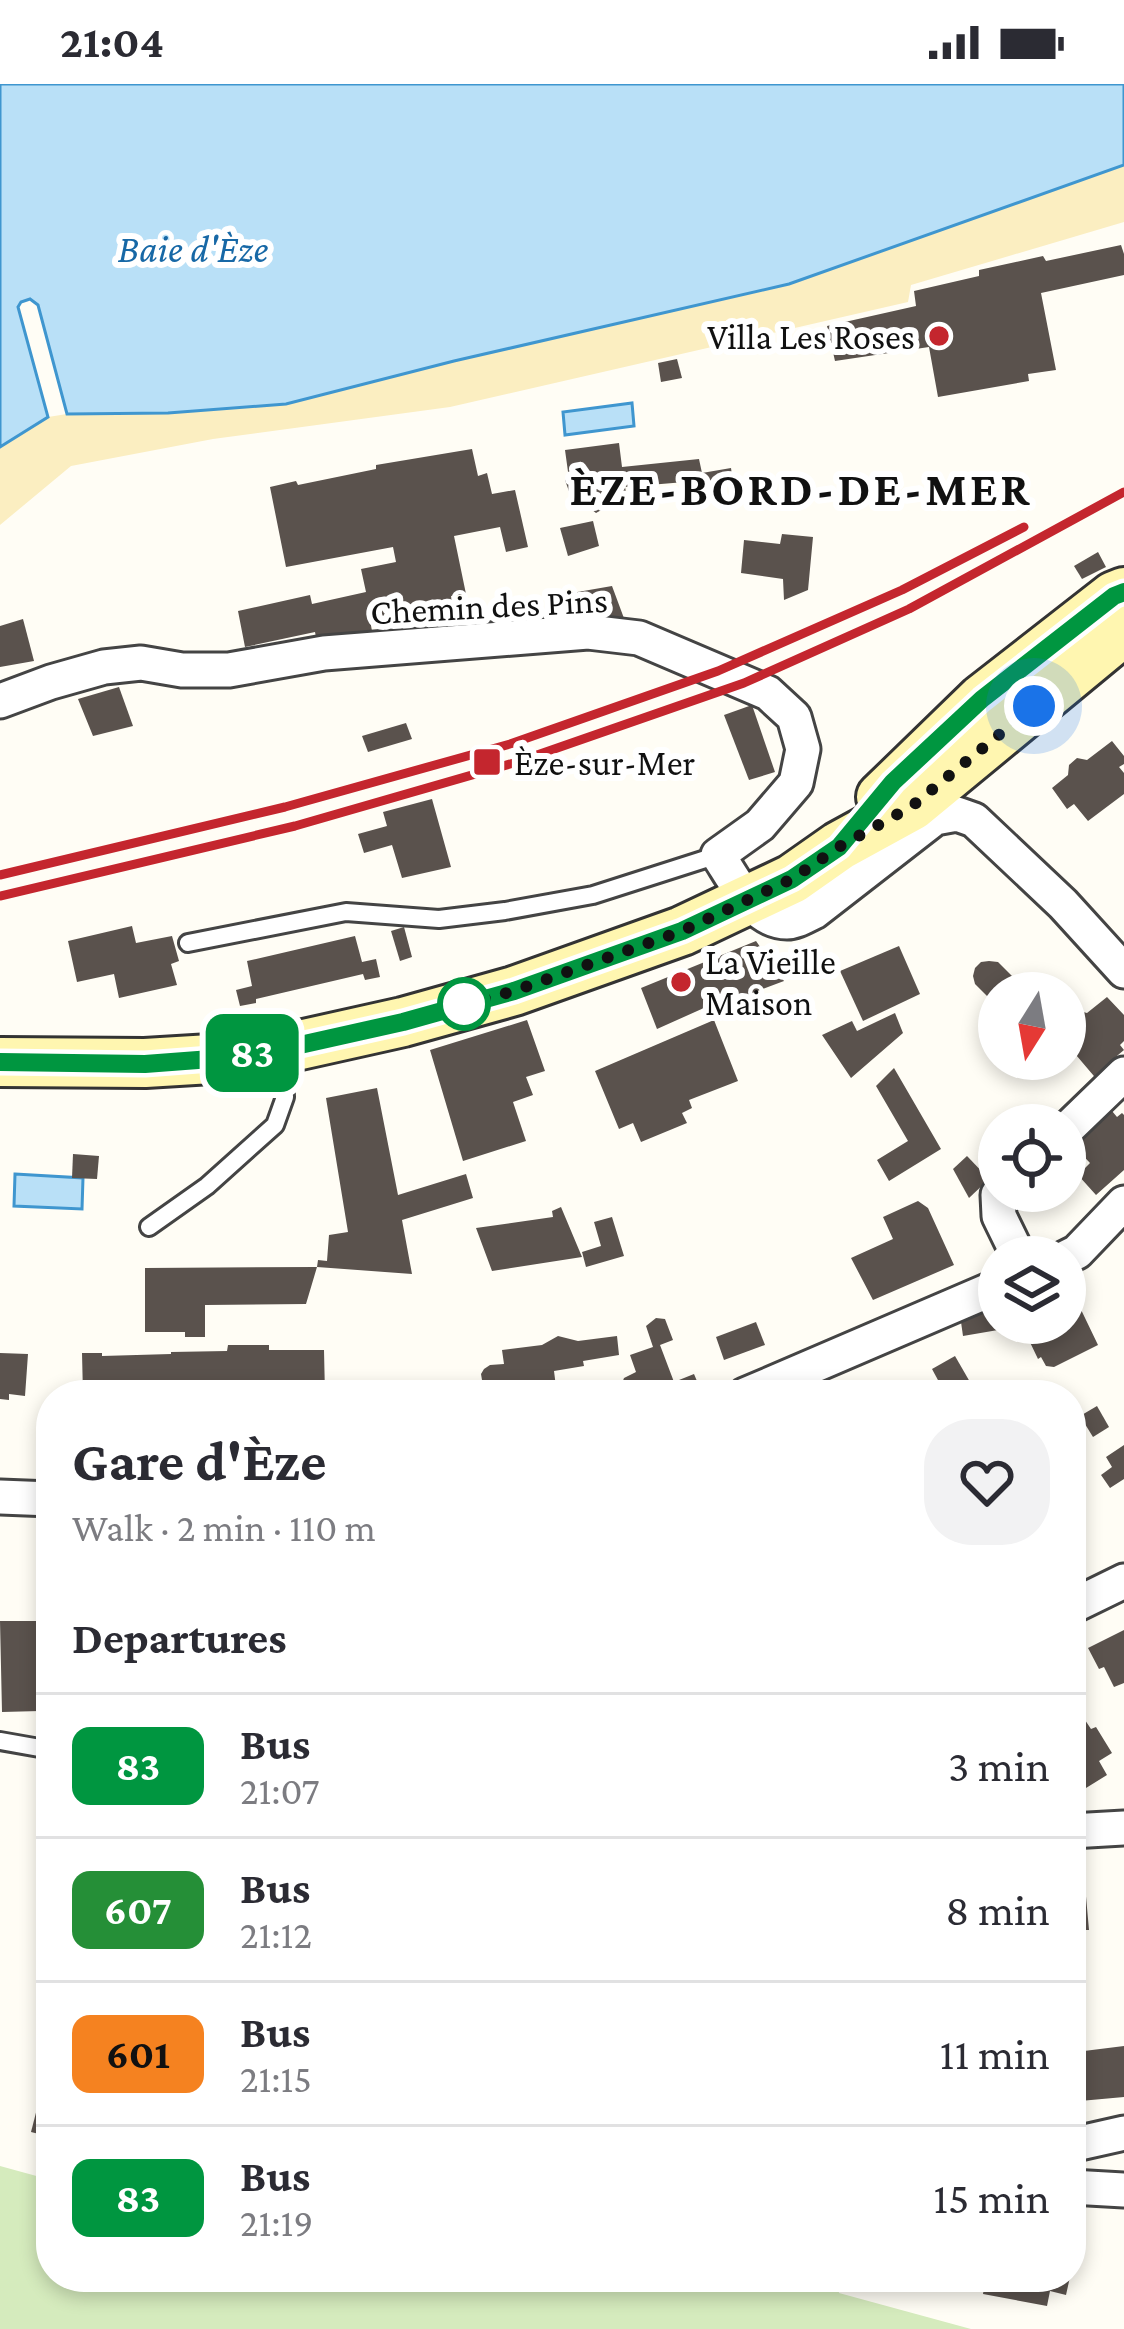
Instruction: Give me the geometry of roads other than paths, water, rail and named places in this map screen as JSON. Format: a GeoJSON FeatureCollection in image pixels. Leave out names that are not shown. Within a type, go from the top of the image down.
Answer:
{"type":"FeatureCollection","features":[{"type":"Feature","properties":{"kind":"main road"},"geometry":{"type":"LineString","coordinates":[[839,847],[893,782],[982,699],[1124,592]]}},
{"type":"Feature","properties":{"kind":"main road"},"geometry":{"type":"LineString","coordinates":[[0,1062],[145,1064],[282,1049],[514,991],[682,931],[792,879],[912,806],[1124,631]]}},
{"type":"Feature","properties":{"kind":"street","name":"Chemin des Pins"},"geometry":{"type":"LineString","coordinates":[[0,700],[104,667],[141,663],[182,670],[229,670],[323,653],[588,632],[639,638],[768,693],[794,717],[802,749],[796,783],[760,825],[718,855]]}},
{"type":"Feature","properties":{"kind":"street"},"geometry":{"type":"LineString","coordinates":[[718,855],[748,901],[772,920],[791,923],[814,912],[935,818],[957,814],[974,820],[1064,904],[1124,971]]}},
{"type":"Feature","properties":{"kind":"street"},"geometry":{"type":"LineString","coordinates":[[1086,1111],[1124,1074]]}},
{"type":"Feature","properties":{"kind":"street"},"geometry":{"type":"LineString","coordinates":[[1086,1243],[1124,1203]]}},
{"type":"Feature","properties":{"kind":"street"},"geometry":{"type":"LineString","coordinates":[[780,1380],[978,1295]]}},
{"type":"Feature","properties":{"kind":"street"},"geometry":{"type":"LineString","coordinates":[[0,1497],[36,1498]]}},
{"type":"Feature","properties":{"kind":"street"},"geometry":{"type":"LineString","coordinates":[[1086,1599],[1124,1582]]}},
{"type":"Feature","properties":{"kind":"street"},"geometry":{"type":"LineString","coordinates":[[1086,1830],[1124,1828]]}},
{"type":"Feature","properties":{"kind":"street"},"geometry":{"type":"LineString","coordinates":[[1086,2142],[1124,2134]]}},
{"type":"Feature","properties":{"kind":"street"},"geometry":{"type":"LineString","coordinates":[[1086,2188],[1124,2190]]}},
{"type":"Feature","properties":{"kind":"lane"},"geometry":{"type":"LineString","coordinates":[[188,943],[346,912],[439,919],[505,911],[593,895],[718,855]]}},
{"type":"Feature","properties":{"kind":"lane"},"geometry":{"type":"LineString","coordinates":[[149,1227],[207,1186],[275,1125],[285,1096],[282,1049]]}},
{"type":"Feature","properties":{"kind":"lane"},"geometry":{"type":"LineString","coordinates":[[0,1741],[36,1747]]}},
{"type":"Feature","properties":{"kind":"water","name":"Baie d'Èze"},"geometry":{"type":"Polygon","coordinates":[[[0,84],[1124,84],[1124,165],[789,284],[286,404],[168,413],[67,414],[38,305],[30,299],[18,307],[48,417],[0,447],[0,84]]]}},
{"type":"Feature","properties":{"kind":"water"},"geometry":{"type":"Polygon","coordinates":[[[632,403],[634,426],[565,435],[563,412],[632,403]]]}},
{"type":"Feature","properties":{"kind":"water"},"geometry":{"type":"Polygon","coordinates":[[[15,1174],[83,1178],[82,1209],[14,1206],[15,1174]]]}},
{"type":"Feature","properties":{"kind":"railway"},"geometry":{"type":"LineString","coordinates":[[0,896],[295,826],[517,762],[744,683],[909,609],[1124,492]]}},
{"type":"Feature","properties":{"kind":"railway"},"geometry":{"type":"LineString","coordinates":[[0,875],[285,807],[510,744],[718,671],[902,590],[1024,527]]}},
{"type":"Feature","properties":{"kind":"place","name":"Villa Les Roses"},"geometry":{"type":"Point","coordinates":[939,336]}},
{"type":"Feature","properties":{"kind":"place","name":"Èze-sur-Mer"},"geometry":{"type":"Point","coordinates":[487,762]}},
{"type":"Feature","properties":{"kind":"place","name":"La Vieille Maison"},"geometry":{"type":"Point","coordinates":[681,982]}},
{"type":"Feature","properties":{"kind":"district","name":"ÈZE-BORD-DE-MER"},"geometry":{"type":"Point","coordinates":[801,488]}}]}
